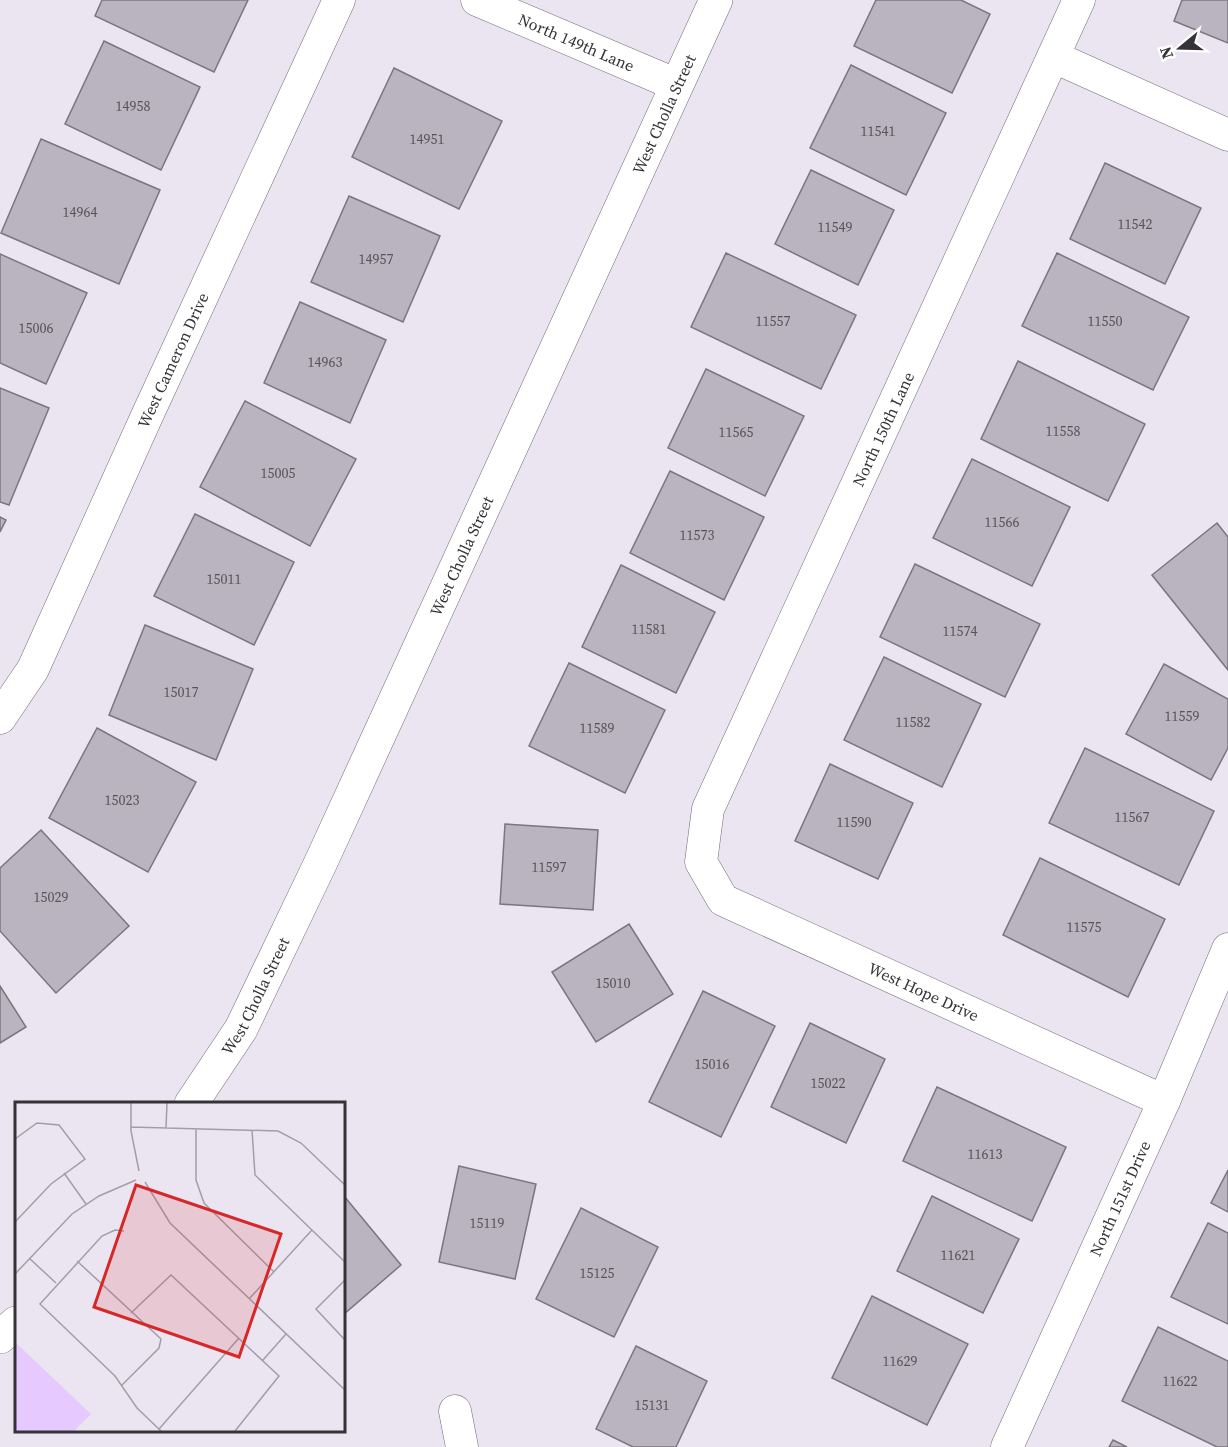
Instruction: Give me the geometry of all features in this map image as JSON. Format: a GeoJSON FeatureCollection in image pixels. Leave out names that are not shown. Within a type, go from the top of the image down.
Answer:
{"type":"FeatureCollection","features":[{"type":"Feature","properties":{"kind":"street","name":"West Cameron Drive"},"geometry":{"type":"LineString","coordinates":[[0,718],[33,669],[339,0]]}},
{"type":"Feature","properties":{"kind":"street","name":"North 149th Lane"},"geometry":{"type":"LineString","coordinates":[[477,0],[677,85]]}},
{"type":"Feature","properties":{"kind":"street","name":"West Cholla Street"},"geometry":{"type":"LineString","coordinates":[[192,1102],[241,1029],[316,873],[716,0]]}},
{"type":"Feature","properties":{"kind":"street","name":"North 150th Lane"},"geometry":{"type":"LineString","coordinates":[[701,862],[708,809],[1079,0]]}},
{"type":"Feature","properties":{"kind":"street"},"geometry":{"type":"LineString","coordinates":[[1054,57],[1228,135]]}},
{"type":"Feature","properties":{"kind":"street","name":"West Hope Drive"},"geometry":{"type":"LineString","coordinates":[[701,862],[723,900],[1164,1101]]}},
{"type":"Feature","properties":{"kind":"street","name":"North 151st Drive"},"geometry":{"type":"LineString","coordinates":[[1007,1447],[1164,1101],[1228,949]]}},
{"type":"Feature","properties":{"kind":"street"},"geometry":{"type":"LineString","coordinates":[[0,1337],[15,1324]]}},
{"type":"Feature","properties":{"kind":"street"},"geometry":{"type":"LineString","coordinates":[[455,1411],[462,1447]]}},
{"type":"Feature","properties":{"kind":"building"},"geometry":{"type":"Polygon","coordinates":[[[102,0],[248,0],[214,72],[95,16],[102,0]]]}},
{"type":"Feature","properties":{"kind":"building"},"geometry":{"type":"Polygon","coordinates":[[[876,0],[961,0],[990,14],[952,93],[854,46],[876,0]]]}},
{"type":"Feature","properties":{"kind":"building"},"geometry":{"type":"Polygon","coordinates":[[[1182,0],[1228,0],[1228,43],[1174,21],[1182,0]]]}},
{"type":"Feature","properties":{"kind":"building"},"geometry":{"type":"Polygon","coordinates":[[[104,41],[200,87],[161,170],[65,124],[104,41]]]}},
{"type":"Feature","properties":{"kind":"building"},"geometry":{"type":"Polygon","coordinates":[[[851,65],[946,113],[906,195],[810,148],[851,65]]]}},
{"type":"Feature","properties":{"kind":"building"},"geometry":{"type":"Polygon","coordinates":[[[394,68],[502,121],[459,209],[352,157],[394,68]]]}},
{"type":"Feature","properties":{"kind":"building"},"geometry":{"type":"Polygon","coordinates":[[[41,139],[160,190],[119,284],[1,233],[41,139]]]}},
{"type":"Feature","properties":{"kind":"building"},"geometry":{"type":"Polygon","coordinates":[[[1105,163],[1201,208],[1165,284],[1070,239],[1105,163]]]}},
{"type":"Feature","properties":{"kind":"building"},"geometry":{"type":"Polygon","coordinates":[[[811,170],[894,210],[858,285],[775,244],[811,170]]]}},
{"type":"Feature","properties":{"kind":"building"},"geometry":{"type":"Polygon","coordinates":[[[349,196],[440,236],[403,322],[311,282],[349,196]]]}},
{"type":"Feature","properties":{"kind":"building"},"geometry":{"type":"Polygon","coordinates":[[[726,253],[856,315],[821,389],[691,327],[726,253]]]}},
{"type":"Feature","properties":{"kind":"building"},"geometry":{"type":"Polygon","coordinates":[[[1057,253],[1189,317],[1153,390],[1022,326],[1057,253]]]}},
{"type":"Feature","properties":{"kind":"building"},"geometry":{"type":"Polygon","coordinates":[[[0,254],[87,293],[46,384],[0,363],[0,254]]]}},
{"type":"Feature","properties":{"kind":"building"},"geometry":{"type":"Polygon","coordinates":[[[300,302],[386,340],[350,423],[264,383],[300,302]]]}},
{"type":"Feature","properties":{"kind":"building"},"geometry":{"type":"Polygon","coordinates":[[[1018,361],[1145,424],[1108,501],[981,439],[1018,361]]]}},
{"type":"Feature","properties":{"kind":"building"},"geometry":{"type":"Polygon","coordinates":[[[706,369],[804,416],[765,496],[668,448],[706,369]]]}},
{"type":"Feature","properties":{"kind":"building"},"geometry":{"type":"Polygon","coordinates":[[[0,388],[49,408],[9,505],[0,502],[0,388]]]}},
{"type":"Feature","properties":{"kind":"building"},"geometry":{"type":"Polygon","coordinates":[[[245,401],[356,459],[310,546],[200,487],[245,401]]]}},
{"type":"Feature","properties":{"kind":"building"},"geometry":{"type":"Polygon","coordinates":[[[972,459],[1070,507],[1032,586],[933,538],[972,459]]]}},
{"type":"Feature","properties":{"kind":"building"},"geometry":{"type":"Polygon","coordinates":[[[670,471],[764,517],[724,600],[630,553],[670,471]]]}},
{"type":"Feature","properties":{"kind":"building"},"geometry":{"type":"Polygon","coordinates":[[[195,514],[294,562],[254,645],[154,596],[195,514]]]}},
{"type":"Feature","properties":{"kind":"building"},"geometry":{"type":"Polygon","coordinates":[[[0,517],[6,520],[0,532],[0,517]]]}},
{"type":"Feature","properties":{"kind":"building"},"geometry":{"type":"Polygon","coordinates":[[[1217,523],[1228,537],[1228,670],[1152,575],[1217,523]]]}},
{"type":"Feature","properties":{"kind":"building"},"geometry":{"type":"Polygon","coordinates":[[[915,564],[1040,624],[1005,697],[880,637],[915,564]]]}},
{"type":"Feature","properties":{"kind":"building"},"geometry":{"type":"Polygon","coordinates":[[[621,565],[715,612],[676,693],[582,647],[621,565]]]}},
{"type":"Feature","properties":{"kind":"building"},"geometry":{"type":"Polygon","coordinates":[[[145,625],[253,669],[216,760],[109,715],[145,625]]]}},
{"type":"Feature","properties":{"kind":"building"},"geometry":{"type":"Polygon","coordinates":[[[884,657],[981,704],[942,787],[844,740],[884,657]]]}},
{"type":"Feature","properties":{"kind":"building"},"geometry":{"type":"Polygon","coordinates":[[[569,663],[665,710],[625,793],[529,746],[569,663]]]}},
{"type":"Feature","properties":{"kind":"building"},"geometry":{"type":"Polygon","coordinates":[[[1164,664],[1228,699],[1228,748],[1211,780],[1126,734],[1164,664]]]}},
{"type":"Feature","properties":{"kind":"building"},"geometry":{"type":"Polygon","coordinates":[[[97,728],[196,782],[148,872],[49,818],[97,728]]]}},
{"type":"Feature","properties":{"kind":"building"},"geometry":{"type":"Polygon","coordinates":[[[1085,748],[1214,811],[1179,885],[1049,823],[1085,748]]]}},
{"type":"Feature","properties":{"kind":"building"},"geometry":{"type":"Polygon","coordinates":[[[830,764],[913,803],[878,879],[795,841],[830,764]]]}},
{"type":"Feature","properties":{"kind":"building"},"geometry":{"type":"Polygon","coordinates":[[[505,824],[598,830],[593,910],[500,904],[505,824]]]}},
{"type":"Feature","properties":{"kind":"building"},"geometry":{"type":"Polygon","coordinates":[[[41,830],[129,926],[56,993],[0,931],[0,868],[41,830]]]}},
{"type":"Feature","properties":{"kind":"building"},"geometry":{"type":"Polygon","coordinates":[[[1040,858],[1165,919],[1128,997],[1003,935],[1040,858]]]}},
{"type":"Feature","properties":{"kind":"building"},"geometry":{"type":"Polygon","coordinates":[[[629,924],[673,994],[596,1042],[552,972],[629,924]]]}},
{"type":"Feature","properties":{"kind":"building"},"geometry":{"type":"Polygon","coordinates":[[[0,986],[26,1027],[0,1043],[0,986]]]}},
{"type":"Feature","properties":{"kind":"building"},"geometry":{"type":"Polygon","coordinates":[[[703,991],[775,1026],[721,1137],[649,1102],[703,991]]]}},
{"type":"Feature","properties":{"kind":"building"},"geometry":{"type":"Polygon","coordinates":[[[810,1023],[885,1059],[846,1143],[771,1107],[810,1023]]]}},
{"type":"Feature","properties":{"kind":"building"},"geometry":{"type":"Polygon","coordinates":[[[937,1087],[1066,1147],[1032,1221],[903,1161],[937,1087]]]}},
{"type":"Feature","properties":{"kind":"building"},"geometry":{"type":"Polygon","coordinates":[[[459,1166],[536,1184],[515,1279],[439,1262],[459,1166]]]}},
{"type":"Feature","properties":{"kind":"building"},"geometry":{"type":"Polygon","coordinates":[[[1228,1170],[1228,1212],[1211,1203],[1228,1170]]]}},
{"type":"Feature","properties":{"kind":"building"},"geometry":{"type":"Polygon","coordinates":[[[932,1196],[1019,1239],[983,1313],[897,1271],[932,1196]]]}},
{"type":"Feature","properties":{"kind":"building"},"geometry":{"type":"Polygon","coordinates":[[[345,1197],[401,1265],[345,1313],[345,1197]]]}},
{"type":"Feature","properties":{"kind":"building"},"geometry":{"type":"Polygon","coordinates":[[[581,1208],[658,1247],[614,1337],[536,1299],[581,1208]]]}},
{"type":"Feature","properties":{"kind":"building"},"geometry":{"type":"Polygon","coordinates":[[[1208,1223],[1228,1233],[1228,1324],[1171,1297],[1208,1223]]]}},
{"type":"Feature","properties":{"kind":"building"},"geometry":{"type":"Polygon","coordinates":[[[872,1296],[968,1344],[927,1425],[832,1378],[872,1296]]]}},
{"type":"Feature","properties":{"kind":"building"},"geometry":{"type":"Polygon","coordinates":[[[1158,1327],[1228,1361],[1228,1447],[1217,1447],[1122,1401],[1158,1327]]]}},
{"type":"Feature","properties":{"kind":"building"},"geometry":{"type":"Polygon","coordinates":[[[636,1346],[707,1381],[676,1447],[633,1447],[596,1429],[636,1346]]]}},
{"type":"Feature","properties":{"kind":"building"},"geometry":{"type":"Polygon","coordinates":[[[1113,1440],[1127,1447],[1109,1447],[1113,1440]]]}}]}
